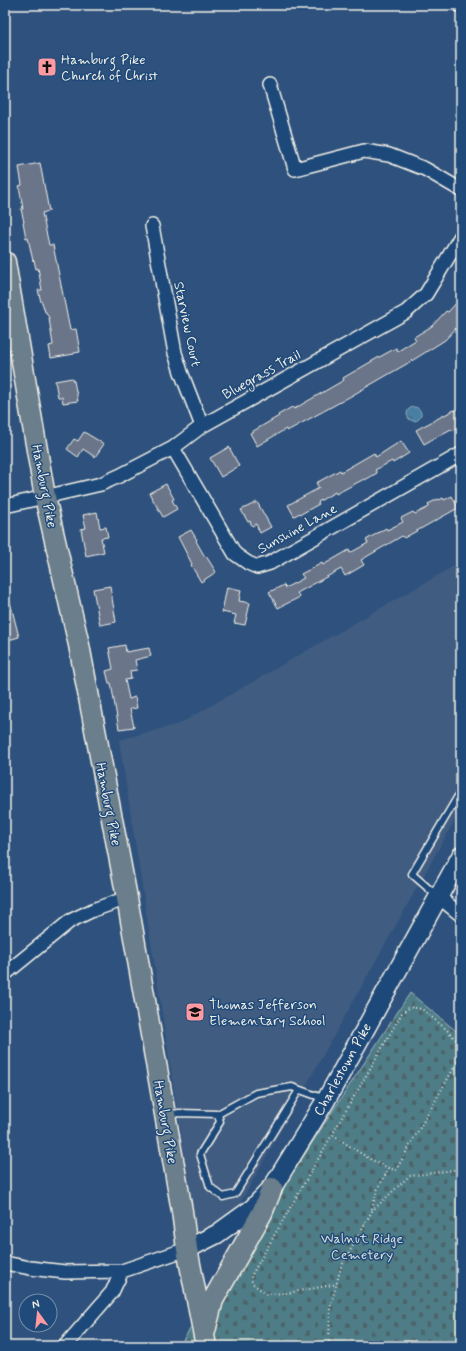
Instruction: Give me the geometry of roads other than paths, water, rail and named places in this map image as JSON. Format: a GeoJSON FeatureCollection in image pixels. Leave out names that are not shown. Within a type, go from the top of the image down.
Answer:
{"type":"FeatureCollection","features":[{"type":"Feature","properties":{"kind":"main road","name":"Hamburg Pike"},"geometry":{"type":"LineString","coordinates":[[5,262],[8,297],[46,498],[79,645],[128,898],[182,1211],[187,1249],[205,1341]]}},
{"type":"Feature","properties":{"kind":"main road"},"geometry":{"type":"LineString","coordinates":[[205,1341],[214,1300],[262,1213],[272,1188]]}},
{"type":"Feature","properties":{"kind":"street"},"geometry":{"type":"LineString","coordinates":[[270,85],[295,169],[364,151],[389,155],[425,169],[461,190]]}},
{"type":"Feature","properties":{"kind":"street","name":"Starview Court"},"geometry":{"type":"LineString","coordinates":[[152,226],[175,353],[202,426]]}},
{"type":"Feature","properties":{"kind":"street","name":"Bluegrass Trail"},"geometry":{"type":"LineString","coordinates":[[5,506],[46,498],[101,484],[119,476],[173,448],[202,426],[406,312],[426,294],[461,236]]}},
{"type":"Feature","properties":{"kind":"street","name":"Sunshine Lane"},"geometry":{"type":"LineString","coordinates":[[173,448],[235,554],[257,567],[270,563],[461,454]]}},
{"type":"Feature","properties":{"kind":"street","name":"Charlestown Pike"},"geometry":{"type":"LineString","coordinates":[[187,1249],[217,1234],[253,1208],[272,1188],[326,1100],[461,856]]}},
{"type":"Feature","properties":{"kind":"street"},"geometry":{"type":"LineString","coordinates":[[439,897],[461,915]]}},
{"type":"Feature","properties":{"kind":"street"},"geometry":{"type":"LineString","coordinates":[[5,974],[70,921],[93,910],[128,898]]}},
{"type":"Feature","properties":{"kind":"street"},"geometry":{"type":"LineString","coordinates":[[5,1263],[30,1268],[65,1272],[122,1271],[187,1249]]}},
{"type":"Feature","properties":{"kind":"street"},"geometry":{"type":"LineString","coordinates":[[66,1346],[112,1292],[122,1271]]}},
{"type":"Feature","properties":{"kind":"lane"},"geometry":{"type":"LineString","coordinates":[[439,897],[412,874],[461,791]]}},
{"type":"Feature","properties":{"kind":"lane"},"geometry":{"type":"LineString","coordinates":[[165,1116],[179,1113],[218,1114],[256,1093],[292,1087],[326,1100]]}},
{"type":"Feature","properties":{"kind":"lane"},"geometry":{"type":"LineString","coordinates":[[218,1114],[220,1122],[200,1154],[210,1187],[223,1197],[235,1194],[300,1090]]}},
{"type":"Feature","properties":{"kind":"water"},"geometry":{"type":"Polygon","coordinates":[[[411,407],[417,407],[421,411],[421,417],[417,421],[411,421],[407,417],[407,411],[411,407]]]}},
{"type":"Feature","properties":{"kind":"place","name":"Hamburg Pike Church of Christ"},"geometry":{"type":"Point","coordinates":[47,67]}},
{"type":"Feature","properties":{"kind":"place","name":"Thomas Jefferson Elementary School"},"geometry":{"type":"Point","coordinates":[195,1012]}},
{"type":"Feature","properties":{"kind":"park label","name":"Walnut Ridge Cemetery"},"geometry":{"type":"Point","coordinates":[362,1246]}}]}
